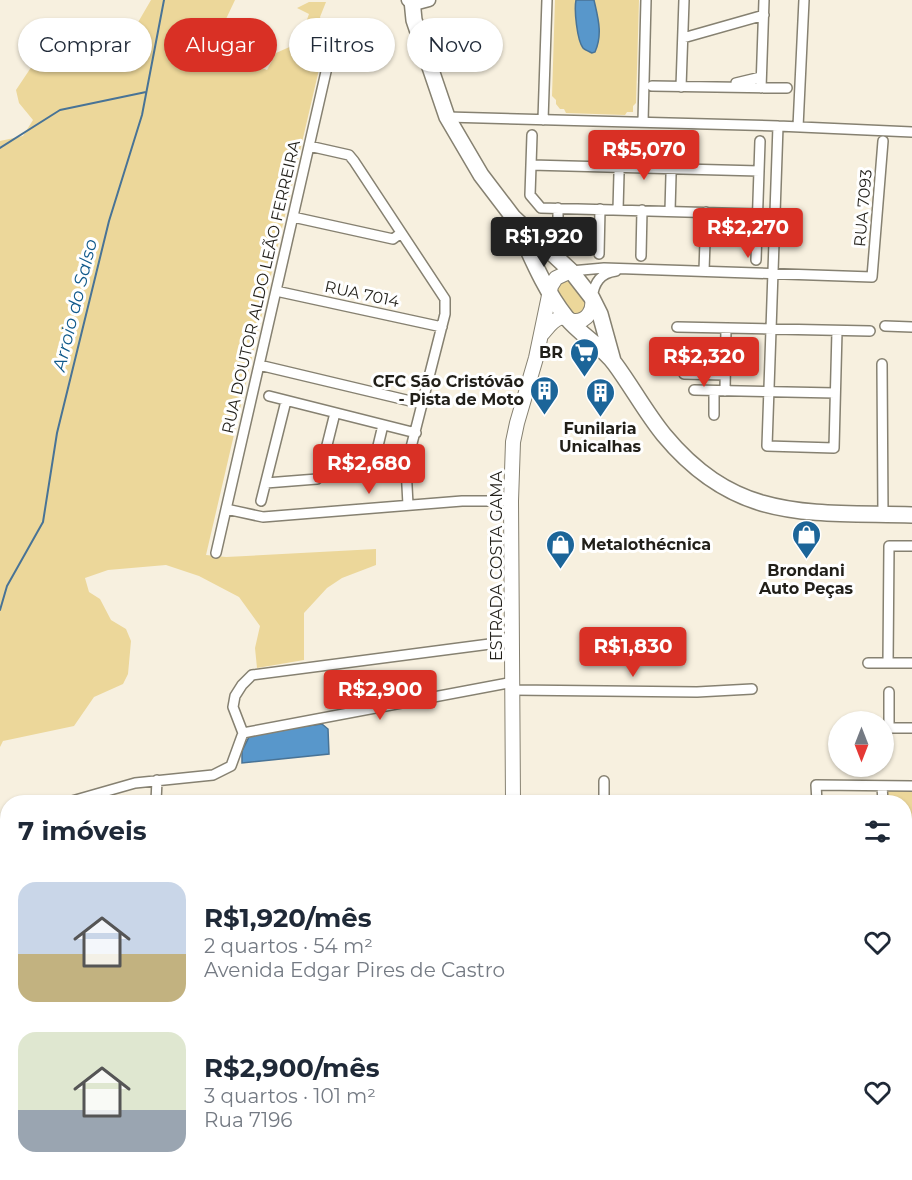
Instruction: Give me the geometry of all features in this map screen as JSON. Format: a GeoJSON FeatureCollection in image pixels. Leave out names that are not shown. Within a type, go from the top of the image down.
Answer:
{"type":"FeatureCollection","features":[{"type":"Feature","properties":{"kind":"main road"},"geometry":{"type":"LineString","coordinates":[[413,4],[447,117],[482,175],[513,217],[550,293],[567,319],[613,361],[663,433],[684,457],[699,471],[732,493],[768,506],[792,510],[912,515]]}},
{"type":"Feature","properties":{"kind":"main road"},"geometry":{"type":"LineString","coordinates":[[513,217],[572,271],[592,298],[600,314],[613,361]]}},
{"type":"Feature","properties":{"kind":"main road"},"geometry":{"type":"LineString","coordinates":[[550,293],[556,278],[572,271]]}},
{"type":"Feature","properties":{"kind":"main road","name":"ESTRADA COSTA GAMA"},"geometry":{"type":"LineString","coordinates":[[513,795],[511,501],[513,442],[542,334],[550,293]]}},
{"type":"Feature","properties":{"kind":"main road"},"geometry":{"type":"LineString","coordinates":[[542,334],[556,320],[577,321],[587,317],[592,308],[592,298]]}},
{"type":"Feature","properties":{"kind":"street"},"geometry":{"type":"LineString","coordinates":[[543,120],[547,0]]}},
{"type":"Feature","properties":{"kind":"street"},"geometry":{"type":"LineString","coordinates":[[643,122],[646,0]]}},
{"type":"Feature","properties":{"kind":"street"},"geometry":{"type":"LineString","coordinates":[[681,87],[684,0]]}},
{"type":"Feature","properties":{"kind":"street"},"geometry":{"type":"LineString","coordinates":[[761,88],[764,0]]}},
{"type":"Feature","properties":{"kind":"street"},"geometry":{"type":"LineString","coordinates":[[798,127],[804,0]]}},
{"type":"Feature","properties":{"kind":"street"},"geometry":{"type":"LineString","coordinates":[[683,38],[764,15]]}},
{"type":"Feature","properties":{"kind":"street","name":"RUA DOUTOR ALDO LEÃO FERREIRA"},"geometry":{"type":"LineString","coordinates":[[216,553],[326,72]]}},
{"type":"Feature","properties":{"kind":"street"},"geometry":{"type":"LineString","coordinates":[[736,87],[736,83],[761,77]]}},
{"type":"Feature","properties":{"kind":"street"},"geometry":{"type":"LineString","coordinates":[[652,86],[787,88]]}},
{"type":"Feature","properties":{"kind":"street"},"geometry":{"type":"LineString","coordinates":[[447,117],[912,132]]}},
{"type":"Feature","properties":{"kind":"street"},"geometry":{"type":"LineString","coordinates":[[778,126],[766,446],[834,448],[837,331]]}},
{"type":"Feature","properties":{"kind":"street"},"geometry":{"type":"LineString","coordinates":[[532,135],[530,195],[541,208],[758,214]]}},
{"type":"Feature","properties":{"kind":"street"},"geometry":{"type":"LineString","coordinates":[[618,210],[620,137]]}},
{"type":"Feature","properties":{"kind":"street"},"geometry":{"type":"LineString","coordinates":[[670,211],[672,139]]}},
{"type":"Feature","properties":{"kind":"street"},"geometry":{"type":"LineString","coordinates":[[756,260],[760,141]]}},
{"type":"Feature","properties":{"kind":"street","name":"RUA 7093"},"geometry":{"type":"LineString","coordinates":[[773,274],[872,277],[883,141]]}},
{"type":"Feature","properties":{"kind":"street"},"geometry":{"type":"LineString","coordinates":[[309,146],[349,154],[445,299],[442,327],[406,467],[408,505]]}},
{"type":"Feature","properties":{"kind":"street"},"geometry":{"type":"LineString","coordinates":[[531,165],[759,171]]}},
{"type":"Feature","properties":{"kind":"street"},"geometry":{"type":"LineString","coordinates":[[542,244],[558,228],[558,208]]}},
{"type":"Feature","properties":{"kind":"street"},"geometry":{"type":"LineString","coordinates":[[599,254],[600,209]]}},
{"type":"Feature","properties":{"kind":"street"},"geometry":{"type":"LineString","coordinates":[[641,256],[642,210]]}},
{"type":"Feature","properties":{"kind":"street"},"geometry":{"type":"LineString","coordinates":[[704,271],[706,212]]}},
{"type":"Feature","properties":{"kind":"street"},"geometry":{"type":"LineString","coordinates":[[293,217],[393,239],[401,233]]}},
{"type":"Feature","properties":{"kind":"street"},"geometry":{"type":"LineString","coordinates":[[572,271],[588,268],[773,274]]}},
{"type":"Feature","properties":{"kind":"street"},"geometry":{"type":"LineString","coordinates":[[592,298],[594,288],[603,275],[610,271],[622,270]]}},
{"type":"Feature","properties":{"kind":"street","name":"RUA 7014"},"geometry":{"type":"LineString","coordinates":[[276,291],[442,327]]}},
{"type":"Feature","properties":{"kind":"street"},"geometry":{"type":"LineString","coordinates":[[885,326],[912,327]]}},
{"type":"Feature","properties":{"kind":"street"},"geometry":{"type":"LineString","coordinates":[[676,327],[870,331]]}},
{"type":"Feature","properties":{"kind":"street"},"geometry":{"type":"LineString","coordinates":[[714,415],[725,375],[726,328]]}},
{"type":"Feature","properties":{"kind":"street"},"geometry":{"type":"LineString","coordinates":[[882,364],[883,514]]}},
{"type":"Feature","properties":{"kind":"street"},"geometry":{"type":"LineString","coordinates":[[259,365],[423,404]]}},
{"type":"Feature","properties":{"kind":"street"},"geometry":{"type":"LineString","coordinates":[[684,374],[725,375]]}},
{"type":"Feature","properties":{"kind":"street"},"geometry":{"type":"LineString","coordinates":[[694,390],[836,393]]}},
{"type":"Feature","properties":{"kind":"street"},"geometry":{"type":"LineString","coordinates":[[269,396],[416,433]]}},
{"type":"Feature","properties":{"kind":"street"},"geometry":{"type":"LineString","coordinates":[[261,501],[286,401]]}},
{"type":"Feature","properties":{"kind":"street"},"geometry":{"type":"LineString","coordinates":[[325,453],[335,413]]}},
{"type":"Feature","properties":{"kind":"street"},"geometry":{"type":"LineString","coordinates":[[383,425],[366,475],[388,473]]}},
{"type":"Feature","properties":{"kind":"street"},"geometry":{"type":"LineString","coordinates":[[266,483],[317,479]]}},
{"type":"Feature","properties":{"kind":"street"},"geometry":{"type":"LineString","coordinates":[[226,509],[263,517],[462,501],[511,501]]}},
{"type":"Feature","properties":{"kind":"street"},"geometry":{"type":"LineString","coordinates":[[888,663],[889,546],[912,546]]}},
{"type":"Feature","properties":{"kind":"street"},"geometry":{"type":"LineString","coordinates":[[96,795],[122,786],[213,775],[231,766],[243,733],[233,707],[235,696],[252,675],[513,641]]}},
{"type":"Feature","properties":{"kind":"street"},"geometry":{"type":"LineString","coordinates":[[868,663],[912,663]]}},
{"type":"Feature","properties":{"kind":"street"},"geometry":{"type":"LineString","coordinates":[[243,733],[513,686],[697,692],[752,689]]}},
{"type":"Feature","properties":{"kind":"street"},"geometry":{"type":"LineString","coordinates":[[887,711],[889,692]]}},
{"type":"Feature","properties":{"kind":"street"},"geometry":{"type":"LineString","coordinates":[[894,728],[912,728]]}},
{"type":"Feature","properties":{"kind":"street"},"geometry":{"type":"LineString","coordinates":[[156,795],[157,780]]}},
{"type":"Feature","properties":{"kind":"street"},"geometry":{"type":"LineString","coordinates":[[603,795],[604,781]]}},
{"type":"Feature","properties":{"kind":"street"},"geometry":{"type":"LineString","coordinates":[[817,795],[816,786],[912,786]]}},
{"type":"Feature","properties":{"kind":"street"},"geometry":{"type":"LineString","coordinates":[[882,786],[883,795]]}},
{"type":"Feature","properties":{"kind":"shaded area"},"geometry":{"type":"Polygon","coordinates":[[[151,0],[235,0],[226,18],[164,18],[164,72],[277,72],[277,53],[289,47],[289,72],[318,72],[206,555],[226,557],[376,549],[376,565],[342,578],[327,588],[304,613],[304,660],[257,668],[255,648],[260,626],[239,597],[199,576],[166,565],[108,570],[85,578],[89,592],[100,599],[111,620],[126,629],[131,641],[128,674],[123,684],[94,697],[74,726],[3,741],[0,747],[0,141],[23,136],[33,120],[19,103],[16,90],[28,72],[152,72],[152,18],[141,18],[151,0]]]}},
{"type":"Feature","properties":{"kind":"shaded area"},"geometry":{"type":"Polygon","coordinates":[[[555,0],[639,0],[636,103],[633,106],[633,112],[627,112],[625,115],[566,113],[556,104],[552,96],[555,0]]]}},
{"type":"Feature","properties":{"kind":"shaded area"},"geometry":{"type":"Polygon","coordinates":[[[309,2],[326,2],[320,17],[308,18],[309,14],[297,8],[309,2]]]}},
{"type":"Feature","properties":{"kind":"shaded area"},"geometry":{"type":"Polygon","coordinates":[[[565,281],[571,282],[585,301],[586,307],[581,314],[572,314],[559,297],[558,288],[565,281]]]}},
{"type":"Feature","properties":{"kind":"shaded area"},"geometry":{"type":"Polygon","coordinates":[[[888,790],[912,790],[912,795],[888,795],[888,790]]]}},
{"type":"Feature","properties":{"kind":"water"},"geometry":{"type":"Polygon","coordinates":[[[576,0],[594,0],[599,32],[595,52],[592,53],[583,48],[579,39],[576,0]]]}},
{"type":"Feature","properties":{"kind":"water"},"geometry":{"type":"Polygon","coordinates":[[[322,724],[328,729],[329,754],[242,763],[242,751],[251,733],[322,724]]]}},
{"type":"Feature","properties":{"kind":"waterway","name":"Arroio do Salso"},"geometry":{"type":"LineString","coordinates":[[0,610],[7,586],[43,522],[57,433],[109,221],[142,115],[164,0]]}},
{"type":"Feature","properties":{"kind":"waterway"},"geometry":{"type":"LineString","coordinates":[[0,148],[60,110],[146,92]]}},
{"type":"Feature","properties":{"kind":"place","name":"BR"},"geometry":{"type":"Point","coordinates":[584,378]}},
{"type":"Feature","properties":{"kind":"place","name":"CFC São Cristóvão - Pista de Moto"},"geometry":{"type":"Point","coordinates":[545,416]}},
{"type":"Feature","properties":{"kind":"place","name":"Funilaria Unicalhas"},"geometry":{"type":"Point","coordinates":[600,418]}},
{"type":"Feature","properties":{"kind":"place","name":"Brondani Auto Peças"},"geometry":{"type":"Point","coordinates":[806,560]}},
{"type":"Feature","properties":{"kind":"place","name":"Metalothécnica"},"geometry":{"type":"Point","coordinates":[560,570]}}]}
